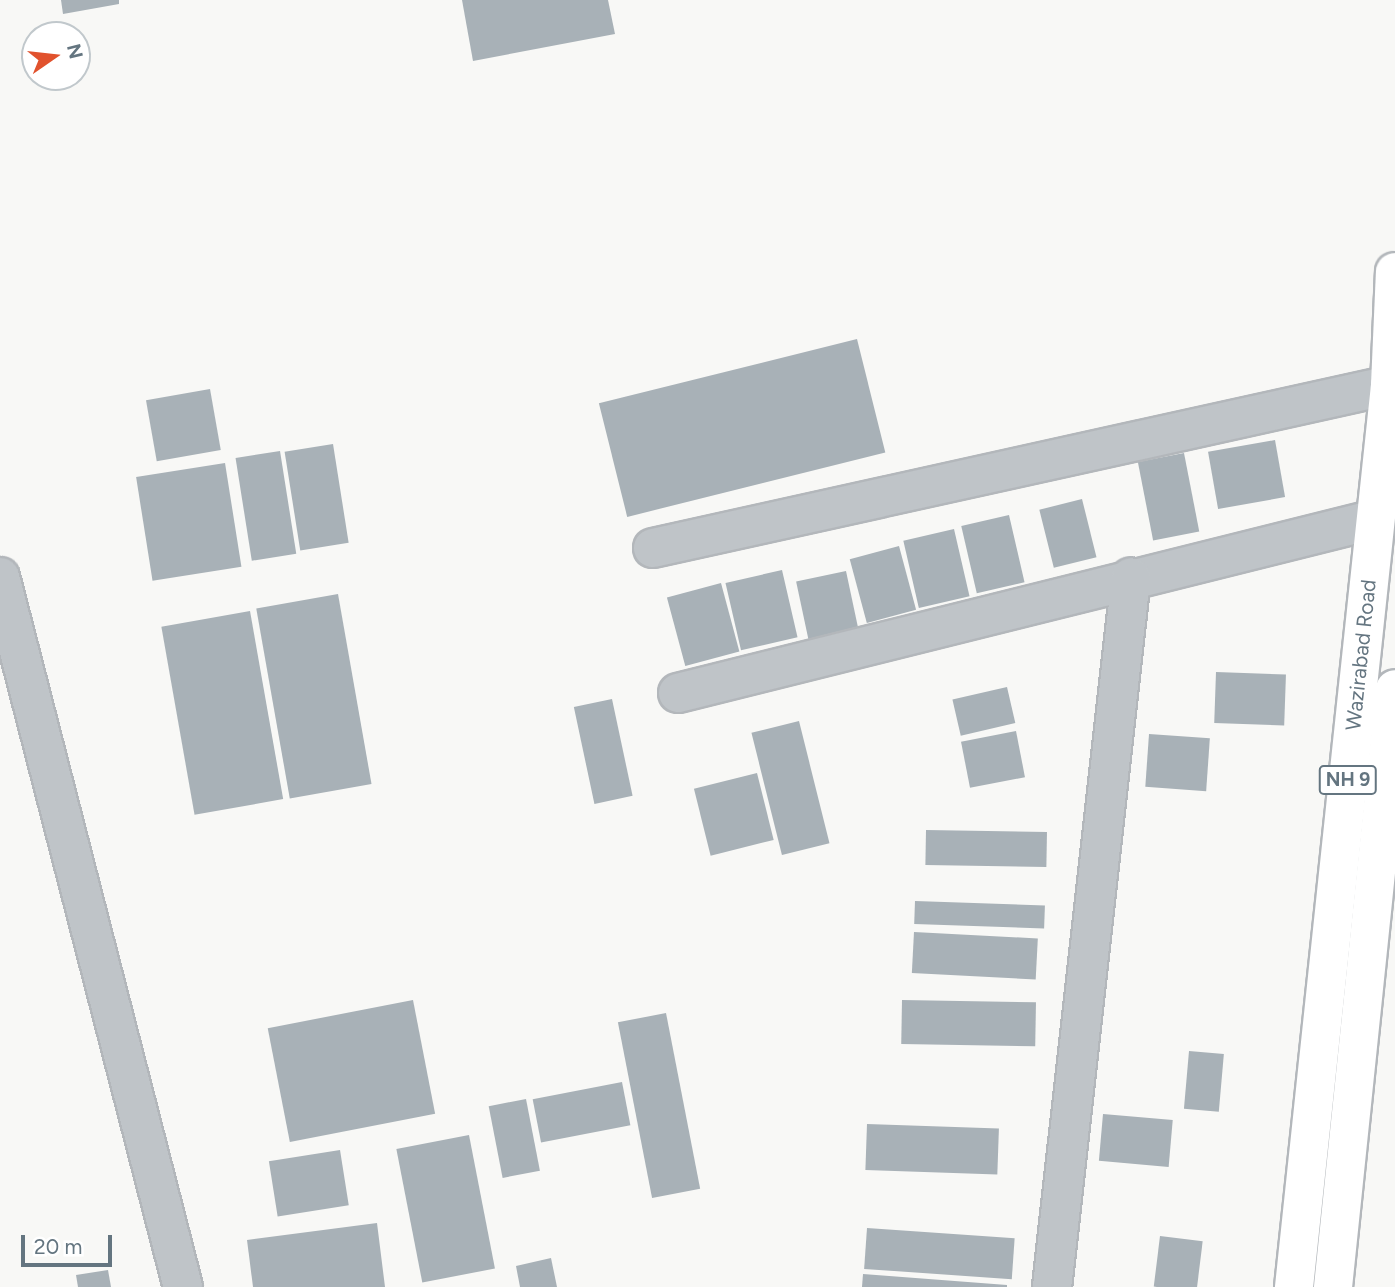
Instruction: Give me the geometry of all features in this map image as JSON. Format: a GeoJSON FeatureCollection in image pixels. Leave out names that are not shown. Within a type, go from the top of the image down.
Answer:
{"type":"FeatureCollection","features":[{"type":"Feature","properties":{"kind":"highway","name":"Wazirabad Road"},"geometry":{"type":"LineString","coordinates":[[1294,1287],[1390,385],[1395,272]]}},
{"type":"Feature","properties":{"kind":"highway","name":"Wazirabad Road"},"geometry":{"type":"LineString","coordinates":[[1333,1287],[1387,873],[1395,689]]}},
{"type":"Feature","properties":{"kind":"street"},"geometry":{"type":"LineString","coordinates":[[653,548],[1390,385]]}},
{"type":"Feature","properties":{"kind":"street"},"geometry":{"type":"LineString","coordinates":[[678,693],[1131,577],[1376,519]]}},
{"type":"Feature","properties":{"kind":"street"},"geometry":{"type":"LineString","coordinates":[[0,577],[10,666],[183,1287]]}},
{"type":"Feature","properties":{"kind":"street"},"geometry":{"type":"LineString","coordinates":[[1052,1287],[1131,577]]}},
{"type":"Feature","properties":{"kind":"building"},"geometry":{"type":"Polygon","coordinates":[[[61,0],[119,0],[119,4],[63,14],[61,0]]]}},
{"type":"Feature","properties":{"kind":"building"},"geometry":{"type":"Polygon","coordinates":[[[462,0],[608,0],[615,34],[473,61],[462,0]]]}},
{"type":"Feature","properties":{"kind":"building"},"geometry":{"type":"Polygon","coordinates":[[[857,339],[885,453],[627,517],[599,403],[857,339]]]}},
{"type":"Feature","properties":{"kind":"building"},"geometry":{"type":"Polygon","coordinates":[[[210,389],[221,450],[157,461],[146,400],[210,389]]]}},
{"type":"Feature","properties":{"kind":"building"},"geometry":{"type":"Polygon","coordinates":[[[1275,440],[1285,497],[1218,509],[1208,452],[1275,440]]]}},
{"type":"Feature","properties":{"kind":"building"},"geometry":{"type":"Polygon","coordinates":[[[333,444],[349,543],[300,550],[285,452],[333,444]]]}},
{"type":"Feature","properties":{"kind":"building"},"geometry":{"type":"Polygon","coordinates":[[[280,451],[296,554],[252,561],[236,458],[280,451]]]}},
{"type":"Feature","properties":{"kind":"building"},"geometry":{"type":"Polygon","coordinates":[[[1184,453],[1199,532],[1153,540],[1138,462],[1184,453]]]}},
{"type":"Feature","properties":{"kind":"building"},"geometry":{"type":"Polygon","coordinates":[[[225,463],[241,567],[153,581],[136,477],[225,463]]]}},
{"type":"Feature","properties":{"kind":"building"},"geometry":{"type":"Polygon","coordinates":[[[1082,499],[1097,557],[1054,568],[1039,510],[1082,499]]]}},
{"type":"Feature","properties":{"kind":"building"},"geometry":{"type":"Polygon","coordinates":[[[1009,515],[1025,582],[977,593],[961,526],[1009,515]]]}},
{"type":"Feature","properties":{"kind":"building"},"geometry":{"type":"Polygon","coordinates":[[[954,529],[970,596],[919,608],[903,541],[954,529]]]}},
{"type":"Feature","properties":{"kind":"building"},"geometry":{"type":"Polygon","coordinates":[[[899,546],[916,610],[867,623],[850,559],[899,546]]]}},
{"type":"Feature","properties":{"kind":"building"},"geometry":{"type":"Polygon","coordinates":[[[782,570],[798,637],[741,650],[725,583],[782,570]]]}},
{"type":"Feature","properties":{"kind":"building"},"geometry":{"type":"Polygon","coordinates":[[[846,571],[860,638],[810,649],[796,582],[846,571]]]}},
{"type":"Feature","properties":{"kind":"building"},"geometry":{"type":"Polygon","coordinates":[[[721,583],[739,652],[685,666],[667,597],[721,583]]]}},
{"type":"Feature","properties":{"kind":"building"},"geometry":{"type":"Polygon","coordinates":[[[338,594],[372,784],[290,798],[256,608],[338,594]]]}},
{"type":"Feature","properties":{"kind":"building"},"geometry":{"type":"Polygon","coordinates":[[[250,611],[283,799],[195,815],[161,627],[250,611]]]}},
{"type":"Feature","properties":{"kind":"building"},"geometry":{"type":"Polygon","coordinates":[[[1216,672],[1286,674],[1284,725],[1214,723],[1216,672]]]}},
{"type":"Feature","properties":{"kind":"building"},"geometry":{"type":"Polygon","coordinates":[[[1007,687],[1015,723],[961,736],[952,700],[1007,687]]]}},
{"type":"Feature","properties":{"kind":"building"},"geometry":{"type":"Polygon","coordinates":[[[612,699],[633,796],[594,804],[574,707],[612,699]]]}},
{"type":"Feature","properties":{"kind":"building"},"geometry":{"type":"Polygon","coordinates":[[[799,721],[829,843],[782,855],[751,733],[799,721]]]}},
{"type":"Feature","properties":{"kind":"building"},"geometry":{"type":"Polygon","coordinates":[[[1016,731],[1025,777],[970,788],[961,742],[1016,731]]]}},
{"type":"Feature","properties":{"kind":"building"},"geometry":{"type":"Polygon","coordinates":[[[1149,734],[1210,738],[1206,791],[1145,787],[1149,734]]]}},
{"type":"Feature","properties":{"kind":"building"},"geometry":{"type":"Polygon","coordinates":[[[757,773],[774,840],[711,856],[694,789],[757,773]]]}},
{"type":"Feature","properties":{"kind":"building"},"geometry":{"type":"Polygon","coordinates":[[[926,830],[1047,832],[1046,867],[925,865],[926,830]]]}},
{"type":"Feature","properties":{"kind":"building"},"geometry":{"type":"Polygon","coordinates":[[[915,901],[1045,906],[1044,929],[914,924],[915,901]]]}},
{"type":"Feature","properties":{"kind":"building"},"geometry":{"type":"Polygon","coordinates":[[[914,932],[1038,938],[1036,979],[912,973],[914,932]]]}},
{"type":"Feature","properties":{"kind":"building"},"geometry":{"type":"Polygon","coordinates":[[[413,1000],[435,1114],[290,1142],[268,1028],[413,1000]]]}},
{"type":"Feature","properties":{"kind":"building"},"geometry":{"type":"Polygon","coordinates":[[[902,1000],[1036,1002],[1035,1046],[901,1044],[902,1000]]]}},
{"type":"Feature","properties":{"kind":"building"},"geometry":{"type":"Polygon","coordinates":[[[666,1013],[700,1189],[652,1198],[618,1022],[666,1013]]]}},
{"type":"Feature","properties":{"kind":"building"},"geometry":{"type":"Polygon","coordinates":[[[1189,1051],[1224,1054],[1219,1112],[1184,1109],[1189,1051]]]}},
{"type":"Feature","properties":{"kind":"building"},"geometry":{"type":"Polygon","coordinates":[[[622,1082],[630,1125],[541,1143],[533,1099],[622,1082]]]}},
{"type":"Feature","properties":{"kind":"building"},"geometry":{"type":"Polygon","coordinates":[[[526,1099],[540,1171],[503,1178],[489,1106],[526,1099]]]}},
{"type":"Feature","properties":{"kind":"building"},"geometry":{"type":"Polygon","coordinates":[[[1103,1114],[1173,1120],[1169,1167],[1099,1161],[1103,1114]]]}},
{"type":"Feature","properties":{"kind":"building"},"geometry":{"type":"Polygon","coordinates":[[[867,1124],[999,1129],[997,1175],[865,1170],[867,1124]]]}},
{"type":"Feature","properties":{"kind":"building"},"geometry":{"type":"Polygon","coordinates":[[[469,1135],[495,1269],[422,1283],[396,1149],[469,1135]]]}},
{"type":"Feature","properties":{"kind":"building"},"geometry":{"type":"Polygon","coordinates":[[[340,1150],[349,1205],[278,1217],[269,1161],[340,1150]]]}},
{"type":"Feature","properties":{"kind":"building"},"geometry":{"type":"Polygon","coordinates":[[[377,1223],[385,1287],[253,1287],[247,1240],[377,1223]]]}},
{"type":"Feature","properties":{"kind":"building"},"geometry":{"type":"Polygon","coordinates":[[[867,1228],[1015,1238],[1012,1279],[864,1269],[867,1228]]]}},
{"type":"Feature","properties":{"kind":"building"},"geometry":{"type":"Polygon","coordinates":[[[1160,1236],[1203,1241],[1197,1287],[1154,1287],[1160,1236]]]}},
{"type":"Feature","properties":{"kind":"building"},"geometry":{"type":"Polygon","coordinates":[[[551,1258],[557,1287],[520,1287],[516,1266],[551,1258]]]}},
{"type":"Feature","properties":{"kind":"building"},"geometry":{"type":"Polygon","coordinates":[[[108,1270],[111,1287],[78,1287],[76,1275],[108,1270]]]}},
{"type":"Feature","properties":{"kind":"building"},"geometry":{"type":"Polygon","coordinates":[[[863,1274],[1007,1285],[1007,1287],[862,1287],[863,1274]]]}}]}
